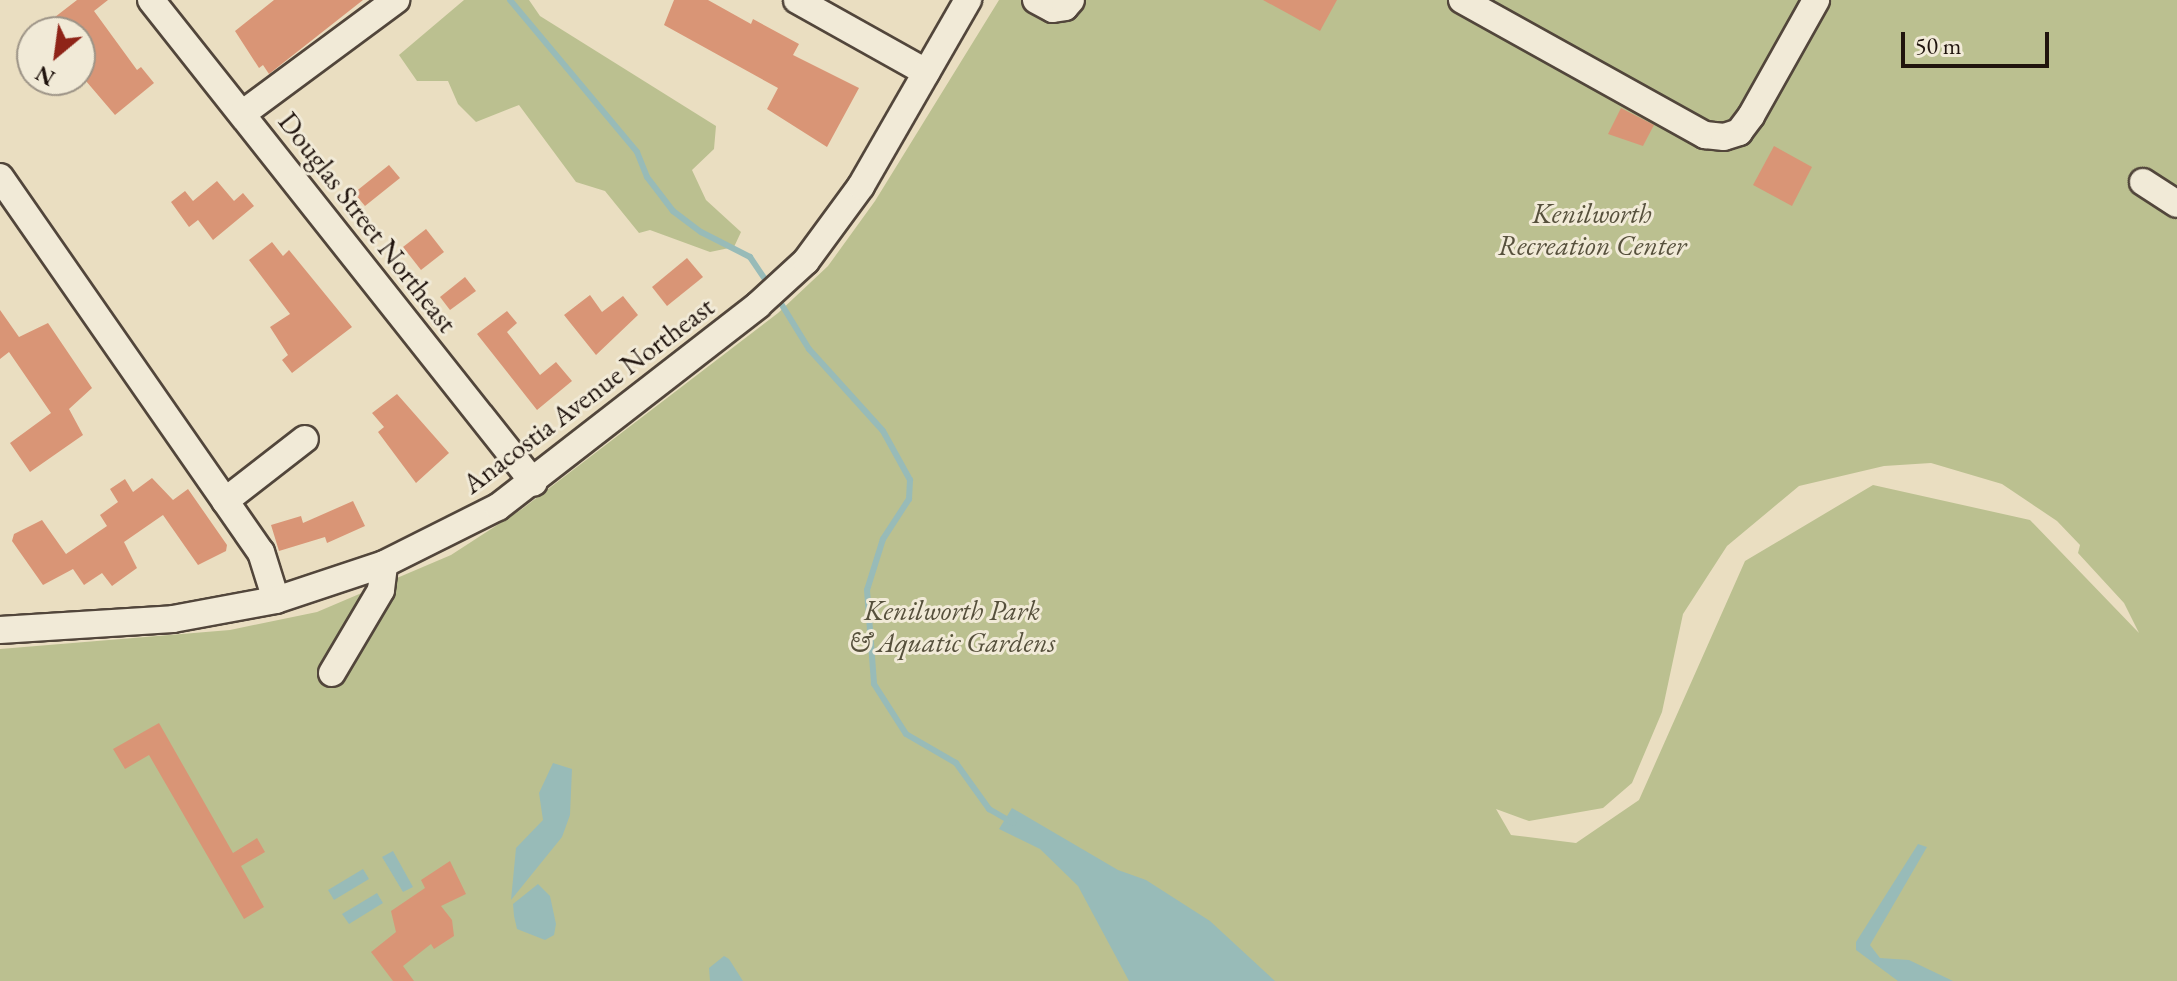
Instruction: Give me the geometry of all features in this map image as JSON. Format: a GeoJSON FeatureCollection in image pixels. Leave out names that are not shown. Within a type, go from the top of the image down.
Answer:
{"type":"FeatureCollection","features":[{"type":"Feature","properties":{"kind":"street","name":"Douglas Street Northeast"},"geometry":{"type":"LineString","coordinates":[[151,0],[534,483]]}},
{"type":"Feature","properties":{"kind":"street"},"geometry":{"type":"LineString","coordinates":[[242,114],[396,0]]}},
{"type":"Feature","properties":{"kind":"street"},"geometry":{"type":"LineString","coordinates":[[797,0],[926,72]]}},
{"type":"Feature","properties":{"kind":"street","name":"Anacostia Avenue Northeast"},"geometry":{"type":"LineString","coordinates":[[0,630],[173,619],[276,600],[384,564],[474,521],[534,483],[783,285],[849,205],[968,0]]}},
{"type":"Feature","properties":{"kind":"street"},"geometry":{"type":"LineString","coordinates":[[1036,0],[1053,9],[1065,7],[1071,0]]}},
{"type":"Feature","properties":{"kind":"street"},"geometry":{"type":"LineString","coordinates":[[1462,0],[1705,135],[1724,137],[1739,132],[1751,116],[1816,0]]}},
{"type":"Feature","properties":{"kind":"street"},"geometry":{"type":"LineString","coordinates":[[0,177],[261,552],[276,600]]}},
{"type":"Feature","properties":{"kind":"street"},"geometry":{"type":"LineString","coordinates":[[2143,182],[2177,204]]}},
{"type":"Feature","properties":{"kind":"street"},"geometry":{"type":"LineString","coordinates":[[225,501],[305,439]]}},
{"type":"Feature","properties":{"kind":"street"},"geometry":{"type":"LineString","coordinates":[[332,673],[381,590],[384,564]]}},
{"type":"Feature","properties":{"kind":"green space"},"geometry":{"type":"Polygon","coordinates":[[[464,0],[529,0],[540,16],[716,126],[714,149],[692,170],[706,200],[741,232],[734,247],[710,252],[650,230],[639,233],[605,191],[576,182],[519,105],[476,122],[458,104],[448,81],[417,81],[399,55],[464,0]]]}},
{"type":"Feature","properties":{"kind":"green space","name":"Kenilworth Park & Aquatic Gardens"},"geometry":{"type":"Polygon","coordinates":[[[999,0],[2177,0],[2177,981],[0,981],[0,649],[230,630],[317,612],[451,555],[522,509],[778,313],[828,266],[875,201],[999,0]],[[1931,463],[1884,466],[1799,486],[1727,546],[1683,614],[1662,712],[1632,783],[1603,808],[1529,821],[1496,809],[1511,835],[1576,843],[1639,800],[1745,561],[1873,485],[2030,520],[2139,633],[2124,603],[2078,553],[2080,545],[2057,521],[2002,484],[1931,463]]]}},
{"type":"Feature","properties":{"kind":"water"},"geometry":{"type":"Polygon","coordinates":[[[553,763],[572,769],[570,815],[562,837],[511,900],[516,848],[543,820],[539,793],[553,763]]]}},
{"type":"Feature","properties":{"kind":"water"},"geometry":{"type":"Polygon","coordinates":[[[1012,808],[1118,870],[1146,880],[1210,921],[1275,981],[1129,981],[1078,886],[1040,849],[999,829],[1012,808]]]}},
{"type":"Feature","properties":{"kind":"water"},"geometry":{"type":"Polygon","coordinates":[[[1918,844],[1927,847],[1870,945],[1880,958],[1909,960],[1953,981],[1898,981],[1856,950],[1856,942],[1918,844]]]}},
{"type":"Feature","properties":{"kind":"water"},"geometry":{"type":"Polygon","coordinates":[[[393,851],[413,887],[403,892],[382,857],[393,851]]]}},
{"type":"Feature","properties":{"kind":"water"},"geometry":{"type":"Polygon","coordinates":[[[363,869],[369,879],[334,900],[328,890],[363,869]]]}},
{"type":"Feature","properties":{"kind":"water"},"geometry":{"type":"Polygon","coordinates":[[[538,884],[550,896],[556,924],[554,935],[545,940],[517,929],[514,916],[513,904],[538,884]]]}},
{"type":"Feature","properties":{"kind":"water"},"geometry":{"type":"Polygon","coordinates":[[[377,893],[383,903],[349,924],[342,914],[377,893]]]}},
{"type":"Feature","properties":{"kind":"water"},"geometry":{"type":"Polygon","coordinates":[[[724,956],[743,981],[710,981],[709,968],[724,956]]]}},
{"type":"Feature","properties":{"kind":"building"},"geometry":{"type":"Polygon","coordinates":[[[77,0],[108,0],[94,11],[137,70],[141,67],[154,83],[115,115],[96,93],[96,16],[56,16],[77,0]]]}},
{"type":"Feature","properties":{"kind":"building"},"geometry":{"type":"Polygon","coordinates":[[[274,0],[363,0],[269,74],[263,65],[259,68],[235,31],[274,0]]]}},
{"type":"Feature","properties":{"kind":"building"},"geometry":{"type":"Polygon","coordinates":[[[674,0],[708,0],[751,24],[753,19],[799,44],[793,55],[859,88],[827,147],[767,109],[778,88],[664,25],[674,0]]]}},
{"type":"Feature","properties":{"kind":"building"},"geometry":{"type":"Polygon","coordinates":[[[1263,0],[1337,0],[1320,31],[1263,0]]]}},
{"type":"Feature","properties":{"kind":"building"},"geometry":{"type":"Polygon","coordinates":[[[1621,108],[1654,125],[1643,146],[1608,134],[1621,108]]]}},
{"type":"Feature","properties":{"kind":"building"},"geometry":{"type":"Polygon","coordinates":[[[1774,146],[1812,167],[1792,206],[1753,185],[1774,146]]]}},
{"type":"Feature","properties":{"kind":"building"},"geometry":{"type":"Polygon","coordinates":[[[389,165],[400,178],[365,206],[354,193],[389,165]]]}},
{"type":"Feature","properties":{"kind":"building"},"geometry":{"type":"Polygon","coordinates":[[[217,181],[234,201],[243,193],[254,206],[213,240],[198,220],[189,227],[171,202],[185,191],[193,201],[217,181]]]}},
{"type":"Feature","properties":{"kind":"building"},"geometry":{"type":"Polygon","coordinates":[[[426,229],[444,252],[421,270],[403,247],[426,229]]]}},
{"type":"Feature","properties":{"kind":"building"},"geometry":{"type":"Polygon","coordinates":[[[272,242],[283,256],[289,250],[352,327],[292,373],[282,360],[288,355],[270,327],[290,314],[249,260],[272,242]]]}},
{"type":"Feature","properties":{"kind":"building"},"geometry":{"type":"Polygon","coordinates":[[[687,258],[703,277],[667,306],[652,287],[687,258]]]}},
{"type":"Feature","properties":{"kind":"building"},"geometry":{"type":"Polygon","coordinates":[[[465,277],[476,291],[450,310],[440,297],[465,277]]]}},
{"type":"Feature","properties":{"kind":"building"},"geometry":{"type":"Polygon","coordinates":[[[590,295],[602,312],[623,296],[638,315],[596,355],[564,315],[590,295]]]}},
{"type":"Feature","properties":{"kind":"building"},"geometry":{"type":"Polygon","coordinates":[[[0,310],[19,337],[48,323],[92,388],[69,409],[83,435],[30,472],[10,443],[51,413],[9,352],[0,359],[0,310]]]}},
{"type":"Feature","properties":{"kind":"building"},"geometry":{"type":"Polygon","coordinates":[[[507,311],[517,323],[507,332],[540,375],[556,362],[572,381],[537,410],[477,334],[507,311]]]}},
{"type":"Feature","properties":{"kind":"building"},"geometry":{"type":"Polygon","coordinates":[[[397,394],[449,453],[416,483],[378,432],[384,427],[372,413],[397,394]]]}},
{"type":"Feature","properties":{"kind":"building"},"geometry":{"type":"Polygon","coordinates":[[[152,478],[173,500],[188,489],[227,545],[226,551],[198,565],[163,515],[124,542],[137,568],[112,586],[102,573],[84,585],[73,569],[43,585],[12,541],[14,534],[42,520],[66,554],[107,526],[100,515],[118,502],[110,489],[125,479],[133,492],[152,478]]]}},
{"type":"Feature","properties":{"kind":"building"},"geometry":{"type":"Polygon","coordinates":[[[353,501],[365,526],[327,543],[325,537],[279,551],[271,525],[301,516],[303,523],[353,501]]]}},
{"type":"Feature","properties":{"kind":"building"},"geometry":{"type":"Polygon","coordinates":[[[159,723],[233,853],[257,838],[265,852],[241,866],[264,907],[244,919],[149,755],[125,769],[113,749],[159,723]]]}},
{"type":"Feature","properties":{"kind":"building"},"geometry":{"type":"Polygon","coordinates":[[[450,861],[466,894],[441,906],[452,920],[454,936],[434,949],[431,944],[403,966],[414,981],[393,981],[371,952],[396,932],[391,911],[425,888],[421,880],[450,861]]]}},
{"type":"Feature","properties":{"kind":"waterway"},"geometry":{"type":"LineString","coordinates":[[510,0],[637,152],[647,177],[673,211],[701,232],[750,257],[769,285]]}},
{"type":"Feature","properties":{"kind":"waterway"},"geometry":{"type":"LineString","coordinates":[[777,297],[809,349],[883,431],[910,480],[909,499],[883,539],[867,590],[874,684],[906,734],[956,763],[989,809],[1013,823]]}},
{"type":"Feature","properties":{"kind":"park label","name":"Kenilworth Recreation Center"},"geometry":{"type":"Point","coordinates":[1592,229]}}]}
